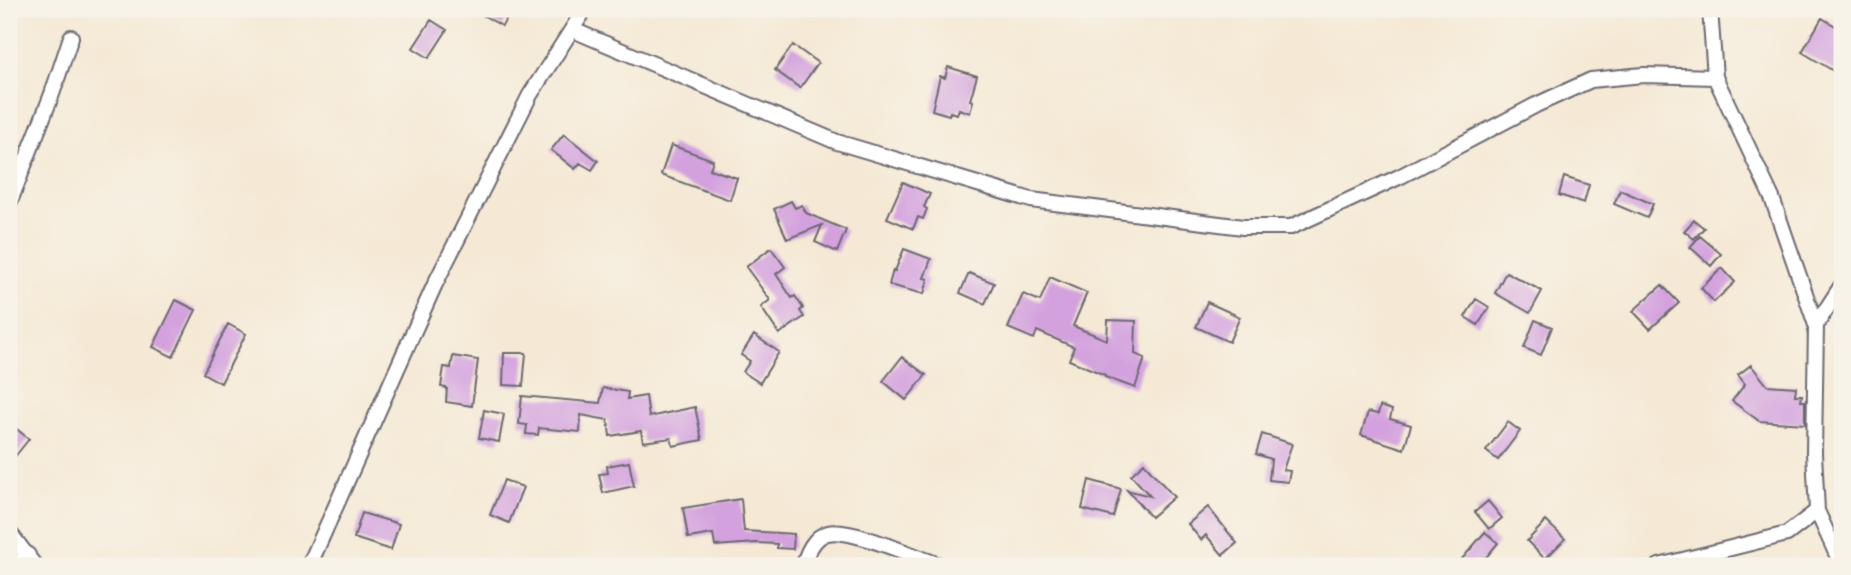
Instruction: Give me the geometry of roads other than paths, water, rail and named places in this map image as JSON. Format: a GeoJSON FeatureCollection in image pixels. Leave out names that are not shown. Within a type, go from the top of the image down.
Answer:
{"type":"FeatureCollection","features":[{"type":"Feature","properties":{"kind":"street"},"geometry":{"type":"LineString","coordinates":[[309,566],[435,284],[530,95],[585,9]]}},
{"type":"Feature","properties":{"kind":"street"},"geometry":{"type":"LineString","coordinates":[[1710,9],[1716,77],[1772,198],[1816,325],[1814,453],[1817,511],[1842,566]]}},
{"type":"Feature","properties":{"kind":"street"},"geometry":{"type":"LineString","coordinates":[[573,30],[837,142],[1031,200],[1242,227],[1291,227],[1401,176],[1535,105],[1591,80],[1643,75],[1716,77]]}},
{"type":"Feature","properties":{"kind":"street"},"geometry":{"type":"LineString","coordinates":[[9,204],[71,37]]}},
{"type":"Feature","properties":{"kind":"street"},"geometry":{"type":"LineString","coordinates":[[1816,325],[1842,285]]}},
{"type":"Feature","properties":{"kind":"street"},"geometry":{"type":"LineString","coordinates":[[1659,566],[1787,534],[1817,511]]}},
{"type":"Feature","properties":{"kind":"street"},"geometry":{"type":"LineString","coordinates":[[9,531],[32,561],[15,566]]}},
{"type":"Feature","properties":{"kind":"street"},"geometry":{"type":"LineString","coordinates":[[804,566],[806,556],[816,541],[827,533],[847,532],[942,566]]}}]}
